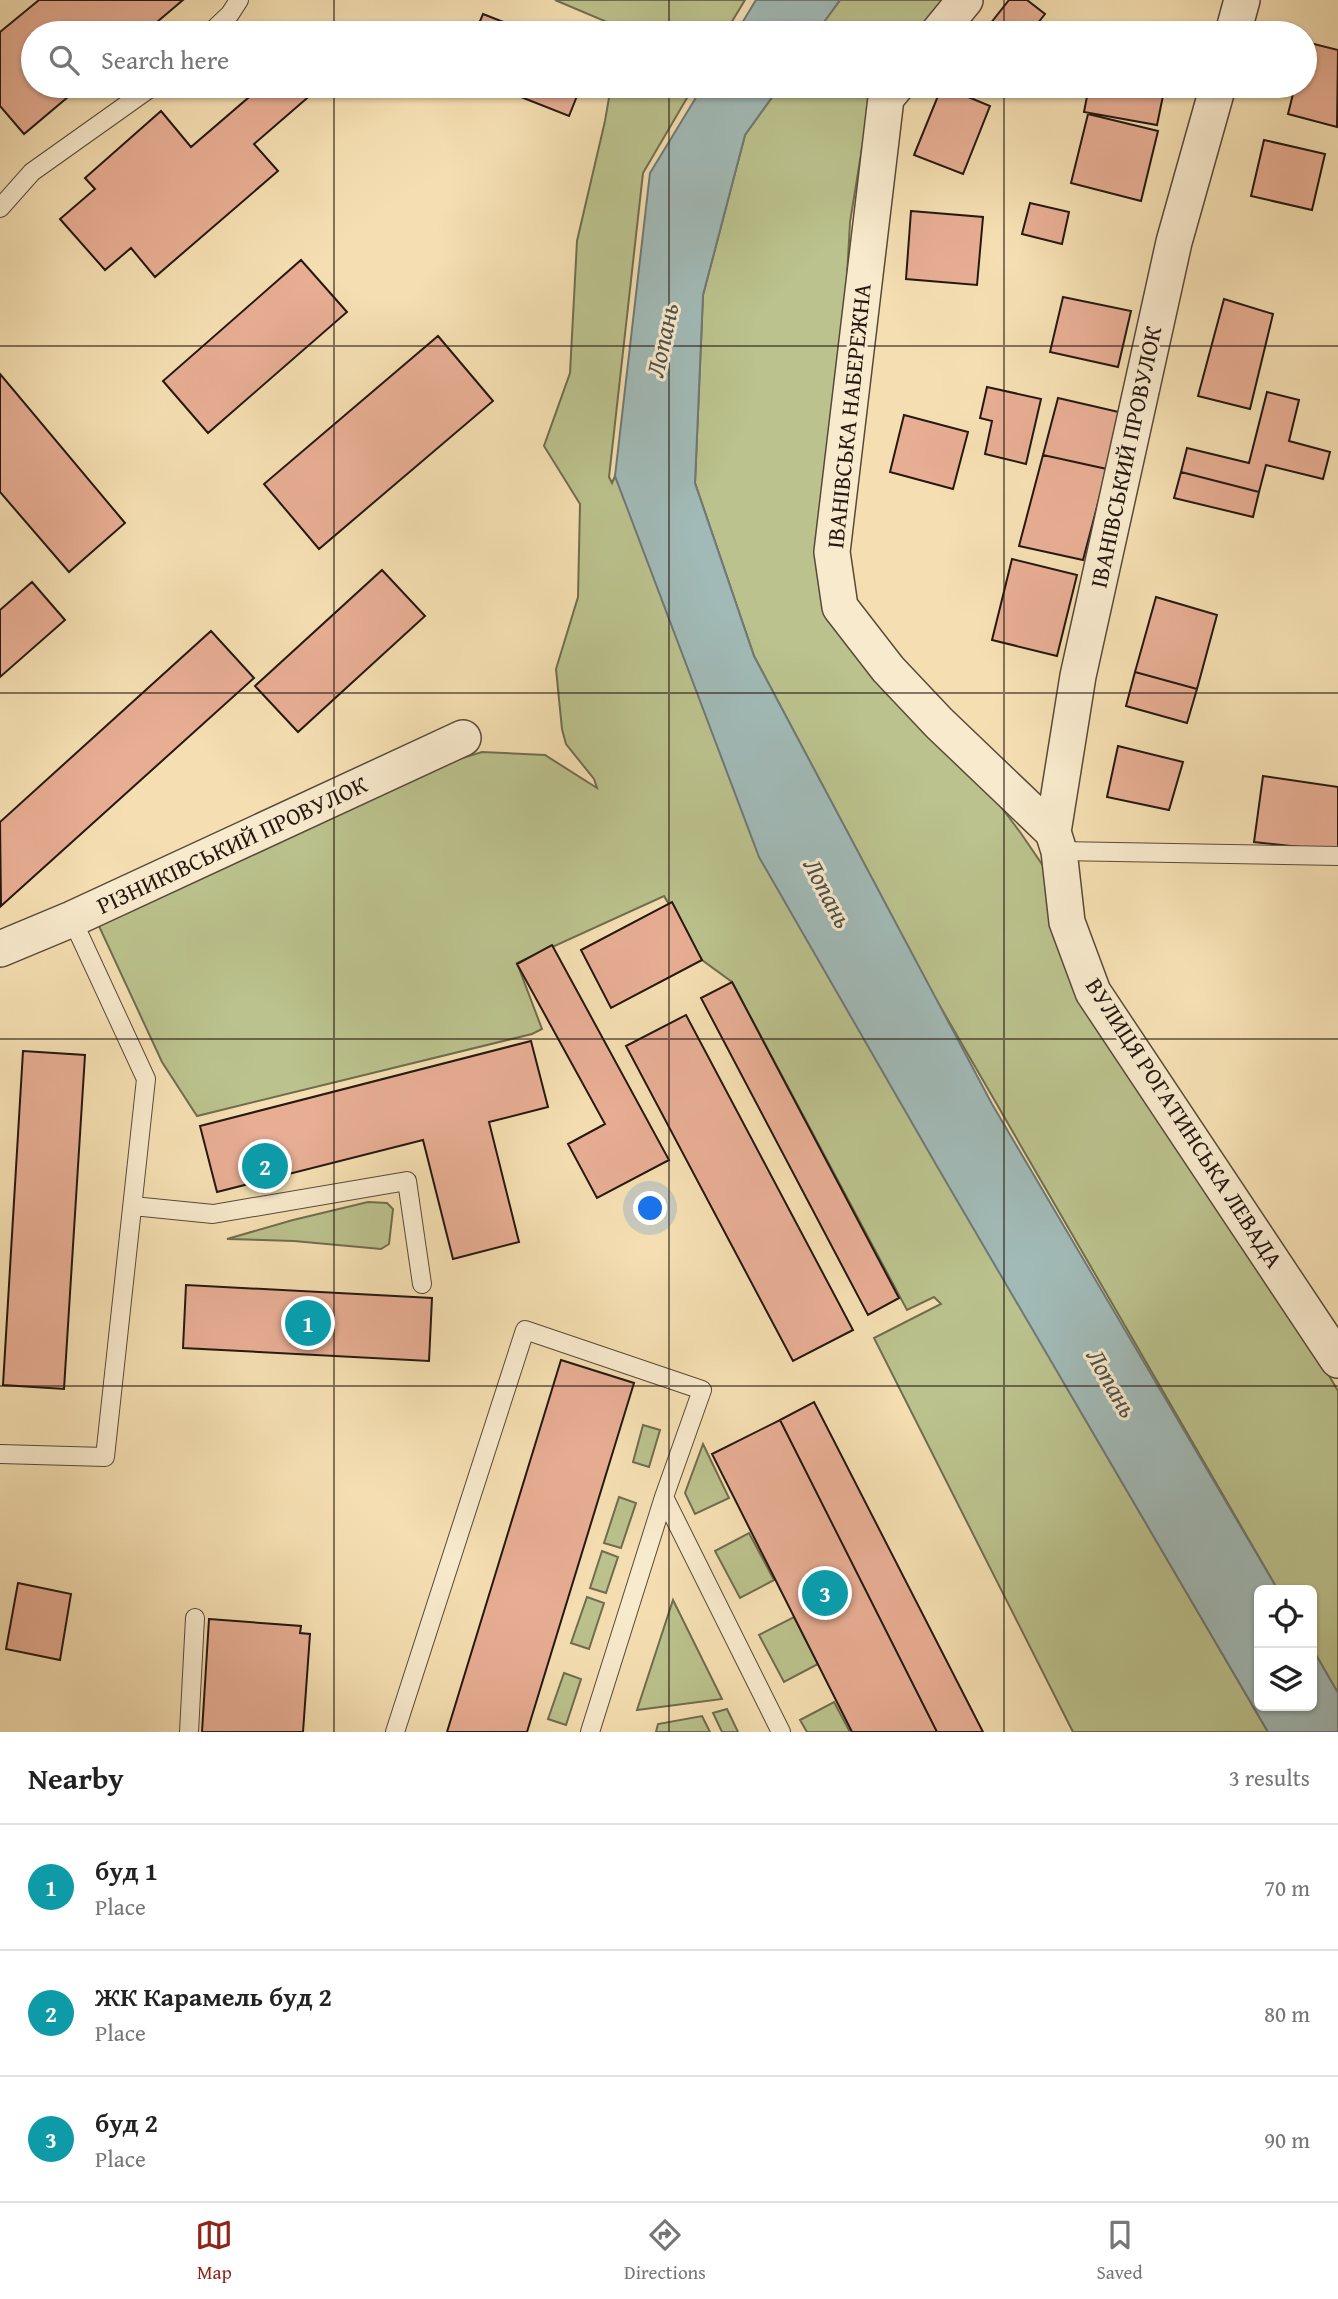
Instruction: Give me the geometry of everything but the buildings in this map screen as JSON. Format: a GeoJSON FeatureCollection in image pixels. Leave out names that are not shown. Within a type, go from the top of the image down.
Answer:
{"type":"FeatureCollection","features":[{"type":"Feature","properties":{"kind":"street"},"geometry":{"type":"LineString","coordinates":[[948,21],[965,0]]}},
{"type":"Feature","properties":{"kind":"street"},"geometry":{"type":"LineString","coordinates":[[1236,21],[1242,0]]}},
{"type":"Feature","properties":{"kind":"street","name":"ІВАНІВСЬКА НАБЕРЕЖНА"},"geometry":{"type":"LineString","coordinates":[[886,98],[832,552],[840,607],[897,678],[1056,842]]}},
{"type":"Feature","properties":{"kind":"street","name":"ІВАНІВСЬКИЙ ПРОВУЛОК"},"geometry":{"type":"LineString","coordinates":[[1056,842],[1078,676],[1174,242],[1215,98]]}},
{"type":"Feature","properties":{"kind":"street","name":"РІЗНИКІВСЬКИЙ ПРОВУЛОК"},"geometry":{"type":"LineString","coordinates":[[0,949],[72,919],[463,738]]}},
{"type":"Feature","properties":{"kind":"street","name":"ВУЛИЦЯ РОГАТИНСЬКА ЛЕВАДА"},"geometry":{"type":"LineString","coordinates":[[1056,842],[1067,922],[1093,992],[1338,1360]]}},
{"type":"Feature","properties":{"kind":"lane"},"geometry":{"type":"LineString","coordinates":[[223,21],[239,0]]}},
{"type":"Feature","properties":{"kind":"lane"},"geometry":{"type":"LineString","coordinates":[[0,208],[32,172],[136,98]]}},
{"type":"Feature","properties":{"kind":"lane"},"geometry":{"type":"LineString","coordinates":[[1056,842],[1338,856]]}},
{"type":"Feature","properties":{"kind":"lane"},"geometry":{"type":"LineString","coordinates":[[0,1454],[105,1457],[146,1079],[72,919]]}},
{"type":"Feature","properties":{"kind":"lane"},"geometry":{"type":"LineString","coordinates":[[133,1206],[214,1214],[407,1181],[422,1284]]}},
{"type":"Feature","properties":{"kind":"lane"},"geometry":{"type":"LineString","coordinates":[[395,1732],[525,1330],[702,1390],[664,1497],[590,1732]]}},
{"type":"Feature","properties":{"kind":"lane"},"geometry":{"type":"LineString","coordinates":[[664,1497],[781,1732]]}},
{"type":"Feature","properties":{"kind":"lane"},"geometry":{"type":"LineString","coordinates":[[189,1732],[195,1618]]}},
{"type":"Feature","properties":{"kind":"green space"},"geometry":{"type":"Polygon","coordinates":[[[555,0],[745,0],[732,21],[605,21],[555,0]]]}},
{"type":"Feature","properties":{"kind":"green space"},"geometry":{"type":"Polygon","coordinates":[[[840,0],[960,0],[943,21],[825,21],[840,0]]]}},
{"type":"Feature","properties":{"kind":"green space"},"geometry":{"type":"Polygon","coordinates":[[[609,98],[687,98],[643,173],[609,477],[612,483],[615,476],[1063,1381],[1268,1732],[1073,1732],[874,1338],[941,1304],[934,1297],[907,1310],[732,982],[702,960],[664,896],[517,963],[542,1029],[532,1034],[197,1116],[162,1062],[98,924],[400,777],[482,752],[545,755],[597,788],[594,779],[566,744],[556,669],[578,597],[580,504],[544,446],[570,373],[577,241],[609,98]]]}},
{"type":"Feature","properties":{"kind":"green space"},"geometry":{"type":"Polygon","coordinates":[[[771,98],[882,98],[862,148],[850,222],[832,552],[840,607],[972,768],[1050,876],[1059,911],[1338,1391],[1338,1693],[1317,1657],[1317,1585],[1275,1585],[933,994],[754,656],[695,483],[703,295],[745,135],[771,98]]]}},
{"type":"Feature","properties":{"kind":"green space"},"geometry":{"type":"Polygon","coordinates":[[[368,1202],[387,1203],[393,1209],[389,1244],[381,1249],[294,1241],[227,1239],[293,1220],[368,1202]]]}},
{"type":"Feature","properties":{"kind":"green space"},"geometry":{"type":"Polygon","coordinates":[[[643,1425],[660,1430],[649,1467],[633,1462],[643,1425]]]}},
{"type":"Feature","properties":{"kind":"green space"},"geometry":{"type":"Polygon","coordinates":[[[703,1444],[729,1498],[695,1514],[685,1493],[703,1444]]]}},
{"type":"Feature","properties":{"kind":"green space"},"geometry":{"type":"Polygon","coordinates":[[[619,1497],[636,1503],[621,1548],[604,1543],[619,1497]]]}},
{"type":"Feature","properties":{"kind":"green space"},"geometry":{"type":"Polygon","coordinates":[[[749,1533],[774,1580],[740,1598],[715,1551],[749,1533]]]}},
{"type":"Feature","properties":{"kind":"green space"},"geometry":{"type":"Polygon","coordinates":[[[602,1551],[618,1557],[606,1593],[590,1588],[602,1551]]]}},
{"type":"Feature","properties":{"kind":"green space"},"geometry":{"type":"Polygon","coordinates":[[[587,1597],[604,1603],[589,1649],[571,1643],[587,1597]]]}},
{"type":"Feature","properties":{"kind":"green space"},"geometry":{"type":"Polygon","coordinates":[[[673,1600],[722,1699],[637,1710],[673,1600]]]}},
{"type":"Feature","properties":{"kind":"green space"},"geometry":{"type":"Polygon","coordinates":[[[794,1617],[818,1664],[784,1682],[759,1635],[794,1617]]]}},
{"type":"Feature","properties":{"kind":"green space"},"geometry":{"type":"Polygon","coordinates":[[[564,1673],[581,1679],[566,1725],[548,1719],[564,1673]]]}},
{"type":"Feature","properties":{"kind":"green space"},"geometry":{"type":"Polygon","coordinates":[[[834,1702],[850,1732],[807,1732],[800,1720],[834,1702]]]}},
{"type":"Feature","properties":{"kind":"green space"},"geometry":{"type":"Polygon","coordinates":[[[727,1709],[738,1732],[722,1732],[713,1713],[727,1709]]]}},
{"type":"Feature","properties":{"kind":"green space"},"geometry":{"type":"Polygon","coordinates":[[[702,1716],[710,1732],[656,1732],[658,1724],[702,1716]]]}},
{"type":"Feature","properties":{"kind":"water"},"geometry":{"type":"Polygon","coordinates":[[[756,0],[840,0],[825,21],[743,21],[756,0]]]}},
{"type":"Feature","properties":{"kind":"water","name":"Лопань"},"geometry":{"type":"Polygon","coordinates":[[[696,98],[771,98],[745,135],[703,295],[695,483],[754,656],[992,1104],[1275,1585],[1254,1585],[1254,1708],[759,857],[615,476],[650,173],[696,98]]]}},
{"type":"Feature","properties":{"kind":"water"},"geometry":{"type":"Polygon","coordinates":[[[1317,1657],[1338,1693],[1338,1732],[1268,1732],[1256,1711],[1317,1711],[1317,1657]]]}},
{"type":"Feature","properties":{"kind":"place","name":"ЖК Карамель буд 2"},"geometry":{"type":"Point","coordinates":[265,1166]}},
{"type":"Feature","properties":{"kind":"place","name":"буд 1"},"geometry":{"type":"Point","coordinates":[308,1323]}},
{"type":"Feature","properties":{"kind":"place","name":"буд 2"},"geometry":{"type":"Point","coordinates":[825,1593]}}]}
